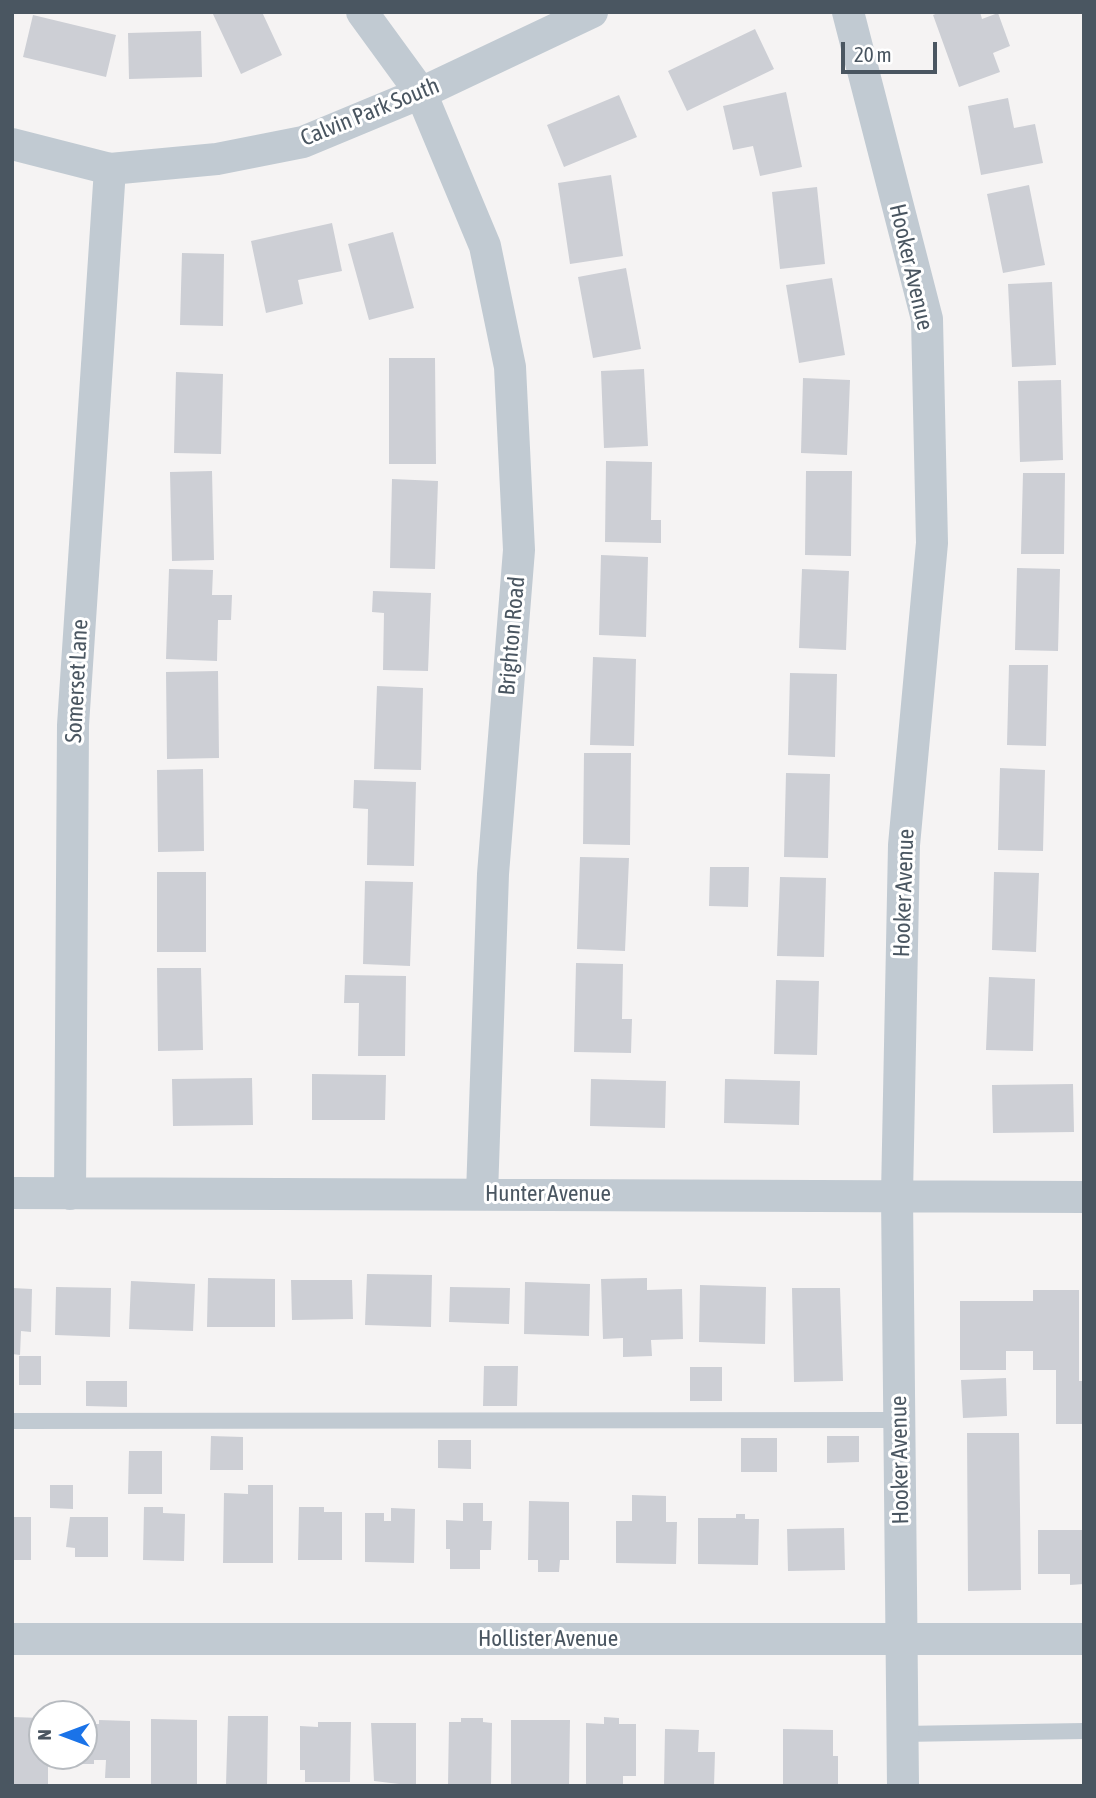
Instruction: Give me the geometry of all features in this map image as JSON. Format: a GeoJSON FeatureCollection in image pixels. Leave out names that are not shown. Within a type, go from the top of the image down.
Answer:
{"type":"FeatureCollection","features":[{"type":"Feature","properties":{"kind":"street","name":"Brighton Road"},"geometry":{"type":"LineString","coordinates":[[362,12],[421,93],[485,246],[510,367],[520,550],[493,874],[482,1194]]}},
{"type":"Feature","properties":{"kind":"street","name":"Calvin Park South"},"geometry":{"type":"LineString","coordinates":[[12,144],[110,169],[218,159],[303,142],[421,93],[592,12]]}},
{"type":"Feature","properties":{"kind":"street","name":"Hooker Avenue"},"geometry":{"type":"LineString","coordinates":[[848,12],[927,319],[932,542],[904,845],[897,1195],[903,1786]]}},
{"type":"Feature","properties":{"kind":"street","name":"Somerset Lane"},"geometry":{"type":"LineString","coordinates":[[70,1194],[73,725],[110,169]]}},
{"type":"Feature","properties":{"kind":"street","name":"Hunter Avenue"},"geometry":{"type":"LineString","coordinates":[[12,1194],[1084,1197]]}},
{"type":"Feature","properties":{"kind":"street","name":"Hollister Avenue"},"geometry":{"type":"LineString","coordinates":[[12,1639],[1084,1639]]}},
{"type":"Feature","properties":{"kind":"lane"},"geometry":{"type":"LineString","coordinates":[[12,1422],[899,1420]]}},
{"type":"Feature","properties":{"kind":"lane"},"geometry":{"type":"LineString","coordinates":[[902,1734],[1084,1731]]}},
{"type":"Feature","properties":{"kind":"building"},"geometry":{"type":"Polygon","coordinates":[[[212,12],[262,12],[282,55],[241,74],[212,12]]]}},
{"type":"Feature","properties":{"kind":"building"},"geometry":{"type":"Polygon","coordinates":[[[940,12],[980,12],[982,19],[998,13],[1010,46],[993,53],[1000,72],[959,87],[933,15],[940,12]]]}},
{"type":"Feature","properties":{"kind":"building"},"geometry":{"type":"Polygon","coordinates":[[[33,15],[116,35],[106,77],[23,57],[33,15]]]}},
{"type":"Feature","properties":{"kind":"building"},"geometry":{"type":"Polygon","coordinates":[[[755,29],[774,69],[687,111],[668,71],[755,29]]]}},
{"type":"Feature","properties":{"kind":"building"},"geometry":{"type":"Polygon","coordinates":[[[201,31],[202,77],[129,79],[128,33],[201,31]]]}},
{"type":"Feature","properties":{"kind":"building"},"geometry":{"type":"Polygon","coordinates":[[[786,92],[802,167],[760,176],[753,146],[733,150],[723,106],[786,92]]]}},
{"type":"Feature","properties":{"kind":"building"},"geometry":{"type":"Polygon","coordinates":[[[619,95],[637,137],[564,167],[547,125],[619,95]]]}},
{"type":"Feature","properties":{"kind":"building"},"geometry":{"type":"Polygon","coordinates":[[[1008,98],[1014,128],[1035,124],[1043,163],[981,175],[968,106],[1008,98]]]}},
{"type":"Feature","properties":{"kind":"building"},"geometry":{"type":"Polygon","coordinates":[[[611,175],[623,256],[570,264],[558,183],[611,175]]]}},
{"type":"Feature","properties":{"kind":"building"},"geometry":{"type":"Polygon","coordinates":[[[1029,185],[1045,265],[1003,273],[987,194],[1029,185]]]}},
{"type":"Feature","properties":{"kind":"building"},"geometry":{"type":"Polygon","coordinates":[[[817,187],[825,264],[780,269],[772,192],[817,187]]]}},
{"type":"Feature","properties":{"kind":"building"},"geometry":{"type":"Polygon","coordinates":[[[332,223],[342,271],[298,280],[303,304],[266,313],[251,241],[332,223]]]}},
{"type":"Feature","properties":{"kind":"building"},"geometry":{"type":"Polygon","coordinates":[[[393,232],[414,308],[369,320],[348,244],[393,232]]]}},
{"type":"Feature","properties":{"kind":"building"},"geometry":{"type":"Polygon","coordinates":[[[182,253],[224,254],[223,326],[180,325],[182,253]]]}},
{"type":"Feature","properties":{"kind":"building"},"geometry":{"type":"Polygon","coordinates":[[[626,268],[641,349],[593,358],[578,277],[626,268]]]}},
{"type":"Feature","properties":{"kind":"building"},"geometry":{"type":"Polygon","coordinates":[[[832,278],[845,355],[799,363],[786,285],[832,278]]]}},
{"type":"Feature","properties":{"kind":"building"},"geometry":{"type":"Polygon","coordinates":[[[1052,282],[1056,365],[1012,367],[1008,284],[1052,282]]]}},
{"type":"Feature","properties":{"kind":"building"},"geometry":{"type":"Polygon","coordinates":[[[389,358],[435,358],[436,464],[389,464],[389,358]]]}},
{"type":"Feature","properties":{"kind":"building"},"geometry":{"type":"Polygon","coordinates":[[[644,369],[648,446],[604,448],[601,371],[644,369]]]}},
{"type":"Feature","properties":{"kind":"building"},"geometry":{"type":"Polygon","coordinates":[[[176,372],[223,374],[221,454],[174,453],[176,372]]]}},
{"type":"Feature","properties":{"kind":"building"},"geometry":{"type":"Polygon","coordinates":[[[803,378],[850,380],[847,455],[801,453],[803,378]]]}},
{"type":"Feature","properties":{"kind":"building"},"geometry":{"type":"Polygon","coordinates":[[[1061,380],[1063,460],[1020,462],[1018,381],[1061,380]]]}},
{"type":"Feature","properties":{"kind":"building"},"geometry":{"type":"Polygon","coordinates":[[[606,461],[652,462],[651,520],[661,520],[661,543],[605,542],[606,461]]]}},
{"type":"Feature","properties":{"kind":"building"},"geometry":{"type":"Polygon","coordinates":[[[212,471],[214,560],[172,561],[170,472],[212,471]]]}},
{"type":"Feature","properties":{"kind":"building"},"geometry":{"type":"Polygon","coordinates":[[[806,471],[852,471],[851,556],[805,555],[806,471]]]}},
{"type":"Feature","properties":{"kind":"building"},"geometry":{"type":"Polygon","coordinates":[[[1023,473],[1065,473],[1064,554],[1021,554],[1023,473]]]}},
{"type":"Feature","properties":{"kind":"building"},"geometry":{"type":"Polygon","coordinates":[[[392,479],[438,481],[435,569],[390,568],[392,479]]]}},
{"type":"Feature","properties":{"kind":"building"},"geometry":{"type":"Polygon","coordinates":[[[601,555],[648,557],[646,637],[599,635],[601,555]]]}},
{"type":"Feature","properties":{"kind":"building"},"geometry":{"type":"Polygon","coordinates":[[[1017,568],[1060,569],[1058,651],[1015,650],[1017,568]]]}},
{"type":"Feature","properties":{"kind":"building"},"geometry":{"type":"Polygon","coordinates":[[[169,569],[213,570],[212,595],[232,595],[231,620],[218,620],[217,661],[166,659],[169,569]]]}},
{"type":"Feature","properties":{"kind":"building"},"geometry":{"type":"Polygon","coordinates":[[[802,569],[849,571],[846,650],[799,648],[802,569]]]}},
{"type":"Feature","properties":{"kind":"building"},"geometry":{"type":"Polygon","coordinates":[[[373,591],[431,593],[428,671],[383,670],[384,613],[372,612],[373,591]]]}},
{"type":"Feature","properties":{"kind":"building"},"geometry":{"type":"Polygon","coordinates":[[[593,657],[636,659],[634,746],[590,745],[593,657]]]}},
{"type":"Feature","properties":{"kind":"building"},"geometry":{"type":"Polygon","coordinates":[[[1009,665],[1048,665],[1046,746],[1007,745],[1009,665]]]}},
{"type":"Feature","properties":{"kind":"building"},"geometry":{"type":"Polygon","coordinates":[[[218,671],[219,758],[167,759],[166,672],[218,671]]]}},
{"type":"Feature","properties":{"kind":"building"},"geometry":{"type":"Polygon","coordinates":[[[790,673],[837,674],[835,757],[788,755],[790,673]]]}},
{"type":"Feature","properties":{"kind":"building"},"geometry":{"type":"Polygon","coordinates":[[[377,686],[423,688],[421,770],[374,769],[377,686]]]}},
{"type":"Feature","properties":{"kind":"building"},"geometry":{"type":"Polygon","coordinates":[[[584,753],[631,753],[630,845],[583,844],[584,753]]]}},
{"type":"Feature","properties":{"kind":"building"},"geometry":{"type":"Polygon","coordinates":[[[1000,768],[1045,770],[1043,851],[998,850],[1000,768]]]}},
{"type":"Feature","properties":{"kind":"building"},"geometry":{"type":"Polygon","coordinates":[[[203,769],[204,851],[158,852],[157,770],[203,769]]]}},
{"type":"Feature","properties":{"kind":"building"},"geometry":{"type":"Polygon","coordinates":[[[786,773],[830,774],[828,858],[784,857],[786,773]]]}},
{"type":"Feature","properties":{"kind":"building"},"geometry":{"type":"Polygon","coordinates":[[[354,780],[416,782],[414,866],[367,865],[368,809],[353,808],[354,780]]]}},
{"type":"Feature","properties":{"kind":"building"},"geometry":{"type":"Polygon","coordinates":[[[580,857],[629,858],[625,951],[577,949],[580,857]]]}},
{"type":"Feature","properties":{"kind":"building"},"geometry":{"type":"Polygon","coordinates":[[[710,867],[749,867],[748,907],[709,906],[710,867]]]}},
{"type":"Feature","properties":{"kind":"building"},"geometry":{"type":"Polygon","coordinates":[[[157,872],[206,872],[206,952],[157,952],[157,872]]]}},
{"type":"Feature","properties":{"kind":"building"},"geometry":{"type":"Polygon","coordinates":[[[994,872],[1039,873],[1036,952],[992,950],[994,872]]]}},
{"type":"Feature","properties":{"kind":"building"},"geometry":{"type":"Polygon","coordinates":[[[780,877],[826,878],[824,957],[777,956],[780,877]]]}},
{"type":"Feature","properties":{"kind":"building"},"geometry":{"type":"Polygon","coordinates":[[[365,881],[413,882],[410,966],[363,964],[365,881]]]}},
{"type":"Feature","properties":{"kind":"building"},"geometry":{"type":"Polygon","coordinates":[[[576,963],[623,964],[622,1019],[632,1019],[631,1053],[574,1052],[576,963]]]}},
{"type":"Feature","properties":{"kind":"building"},"geometry":{"type":"Polygon","coordinates":[[[157,968],[201,968],[203,1050],[158,1051],[157,968]]]}},
{"type":"Feature","properties":{"kind":"building"},"geometry":{"type":"Polygon","coordinates":[[[345,975],[406,976],[405,1056],[358,1056],[359,1003],[344,1003],[345,975]]]}},
{"type":"Feature","properties":{"kind":"building"},"geometry":{"type":"Polygon","coordinates":[[[989,977],[1035,979],[1033,1051],[986,1050],[989,977]]]}},
{"type":"Feature","properties":{"kind":"building"},"geometry":{"type":"Polygon","coordinates":[[[776,980],[819,981],[817,1055],[774,1054],[776,980]]]}},
{"type":"Feature","properties":{"kind":"building"},"geometry":{"type":"Polygon","coordinates":[[[312,1074],[386,1075],[385,1120],[312,1120],[312,1074]]]}},
{"type":"Feature","properties":{"kind":"building"},"geometry":{"type":"Polygon","coordinates":[[[252,1078],[253,1125],[173,1126],[172,1079],[252,1078]]]}},
{"type":"Feature","properties":{"kind":"building"},"geometry":{"type":"Polygon","coordinates":[[[591,1079],[666,1081],[665,1128],[590,1126],[591,1079]]]}},
{"type":"Feature","properties":{"kind":"building"},"geometry":{"type":"Polygon","coordinates":[[[725,1079],[800,1081],[799,1125],[724,1123],[725,1079]]]}},
{"type":"Feature","properties":{"kind":"building"},"geometry":{"type":"Polygon","coordinates":[[[1073,1084],[1074,1132],[993,1133],[992,1085],[1073,1084]]]}},
{"type":"Feature","properties":{"kind":"building"},"geometry":{"type":"Polygon","coordinates":[[[367,1274],[432,1275],[431,1327],[365,1325],[367,1274]]]}},
{"type":"Feature","properties":{"kind":"building"},"geometry":{"type":"Polygon","coordinates":[[[208,1278],[275,1279],[275,1327],[207,1327],[208,1278]]]}},
{"type":"Feature","properties":{"kind":"building"},"geometry":{"type":"Polygon","coordinates":[[[647,1278],[647,1290],[682,1289],[683,1339],[651,1340],[652,1356],[623,1357],[623,1338],[603,1339],[601,1279],[647,1278]]]}},
{"type":"Feature","properties":{"kind":"building"},"geometry":{"type":"Polygon","coordinates":[[[291,1280],[352,1280],[353,1319],[292,1320],[291,1280]]]}},
{"type":"Feature","properties":{"kind":"building"},"geometry":{"type":"Polygon","coordinates":[[[131,1281],[195,1284],[193,1331],[129,1329],[131,1281]]]}},
{"type":"Feature","properties":{"kind":"building"},"geometry":{"type":"Polygon","coordinates":[[[525,1282],[590,1284],[589,1336],[524,1334],[525,1282]]]}},
{"type":"Feature","properties":{"kind":"building"},"geometry":{"type":"Polygon","coordinates":[[[700,1285],[766,1287],[765,1344],[699,1342],[700,1285]]]}},
{"type":"Feature","properties":{"kind":"building"},"geometry":{"type":"Polygon","coordinates":[[[56,1287],[111,1288],[110,1337],[55,1335],[56,1287]]]}},
{"type":"Feature","properties":{"kind":"building"},"geometry":{"type":"Polygon","coordinates":[[[450,1287],[510,1288],[509,1324],[449,1322],[450,1287]]]}},
{"type":"Feature","properties":{"kind":"building"},"geometry":{"type":"Polygon","coordinates":[[[12,1288],[32,1289],[31,1332],[21,1331],[20,1355],[12,1354],[12,1288]]]}},
{"type":"Feature","properties":{"kind":"building"},"geometry":{"type":"Polygon","coordinates":[[[792,1288],[840,1288],[843,1381],[794,1382],[792,1288]]]}},
{"type":"Feature","properties":{"kind":"building"},"geometry":{"type":"Polygon","coordinates":[[[1033,1290],[1079,1290],[1079,1381],[1084,1381],[1084,1424],[1056,1424],[1056,1370],[1033,1370],[1033,1351],[1006,1351],[1006,1370],[960,1370],[960,1301],[1033,1301],[1033,1290]]]}},
{"type":"Feature","properties":{"kind":"building"},"geometry":{"type":"Polygon","coordinates":[[[19,1356],[41,1356],[41,1385],[19,1385],[19,1356]]]}},
{"type":"Feature","properties":{"kind":"building"},"geometry":{"type":"Polygon","coordinates":[[[484,1366],[518,1366],[517,1406],[483,1406],[484,1366]]]}},
{"type":"Feature","properties":{"kind":"building"},"geometry":{"type":"Polygon","coordinates":[[[690,1367],[722,1367],[722,1401],[690,1401],[690,1367]]]}},
{"type":"Feature","properties":{"kind":"building"},"geometry":{"type":"Polygon","coordinates":[[[1006,1378],[1007,1416],[963,1418],[961,1380],[1006,1378]]]}},
{"type":"Feature","properties":{"kind":"building"},"geometry":{"type":"Polygon","coordinates":[[[86,1381],[127,1381],[127,1407],[86,1406],[86,1381]]]}},
{"type":"Feature","properties":{"kind":"building"},"geometry":{"type":"Polygon","coordinates":[[[967,1433],[1019,1433],[1021,1590],[968,1591],[967,1433]]]}},
{"type":"Feature","properties":{"kind":"building"},"geometry":{"type":"Polygon","coordinates":[[[211,1436],[243,1437],[243,1470],[210,1470],[211,1436]]]}},
{"type":"Feature","properties":{"kind":"building"},"geometry":{"type":"Polygon","coordinates":[[[827,1436],[859,1436],[859,1462],[827,1463],[827,1436]]]}},
{"type":"Feature","properties":{"kind":"building"},"geometry":{"type":"Polygon","coordinates":[[[741,1438],[777,1438],[777,1472],[741,1472],[741,1438]]]}},
{"type":"Feature","properties":{"kind":"building"},"geometry":{"type":"Polygon","coordinates":[[[438,1440],[471,1440],[471,1469],[438,1468],[438,1440]]]}},
{"type":"Feature","properties":{"kind":"building"},"geometry":{"type":"Polygon","coordinates":[[[129,1451],[162,1451],[162,1494],[128,1494],[129,1451]]]}},
{"type":"Feature","properties":{"kind":"building"},"geometry":{"type":"Polygon","coordinates":[[[50,1485],[73,1485],[73,1509],[50,1508],[50,1485]]]}},
{"type":"Feature","properties":{"kind":"building"},"geometry":{"type":"Polygon","coordinates":[[[248,1485],[273,1485],[273,1563],[223,1563],[224,1493],[248,1494],[248,1485]]]}},
{"type":"Feature","properties":{"kind":"building"},"geometry":{"type":"Polygon","coordinates":[[[632,1495],[666,1496],[666,1522],[677,1522],[676,1564],[616,1563],[616,1521],[632,1521],[632,1495]]]}},
{"type":"Feature","properties":{"kind":"building"},"geometry":{"type":"Polygon","coordinates":[[[529,1501],[569,1502],[569,1560],[560,1560],[559,1572],[538,1572],[538,1560],[528,1560],[529,1501]]]}},
{"type":"Feature","properties":{"kind":"building"},"geometry":{"type":"Polygon","coordinates":[[[463,1503],[483,1503],[483,1521],[492,1521],[491,1550],[480,1550],[480,1569],[450,1569],[450,1549],[446,1549],[446,1520],[463,1521],[463,1503]]]}},
{"type":"Feature","properties":{"kind":"building"},"geometry":{"type":"Polygon","coordinates":[[[144,1507],[163,1507],[163,1513],[185,1514],[184,1561],[143,1560],[144,1507]]]}},
{"type":"Feature","properties":{"kind":"building"},"geometry":{"type":"Polygon","coordinates":[[[299,1507],[324,1507],[324,1512],[342,1512],[342,1560],[298,1560],[299,1507]]]}},
{"type":"Feature","properties":{"kind":"building"},"geometry":{"type":"Polygon","coordinates":[[[391,1508],[415,1509],[414,1563],[365,1562],[365,1513],[384,1513],[384,1521],[391,1521],[391,1508]]]}},
{"type":"Feature","properties":{"kind":"building"},"geometry":{"type":"Polygon","coordinates":[[[736,1514],[745,1514],[745,1519],[759,1519],[758,1565],[698,1564],[698,1518],[736,1518],[736,1514]]]}},
{"type":"Feature","properties":{"kind":"building"},"geometry":{"type":"Polygon","coordinates":[[[12,1517],[31,1517],[31,1560],[12,1560],[12,1517]]]}},
{"type":"Feature","properties":{"kind":"building"},"geometry":{"type":"Polygon","coordinates":[[[70,1517],[108,1517],[108,1557],[75,1557],[75,1548],[66,1547],[70,1517]]]}},
{"type":"Feature","properties":{"kind":"building"},"geometry":{"type":"Polygon","coordinates":[[[844,1528],[845,1570],[788,1571],[787,1529],[844,1528]]]}},
{"type":"Feature","properties":{"kind":"building"},"geometry":{"type":"Polygon","coordinates":[[[1038,1530],[1084,1530],[1084,1584],[1070,1585],[1070,1574],[1038,1574],[1038,1530]]]}},
{"type":"Feature","properties":{"kind":"building"},"geometry":{"type":"Polygon","coordinates":[[[228,1716],[268,1716],[267,1786],[226,1785],[228,1716]]]}},
{"type":"Feature","properties":{"kind":"building"},"geometry":{"type":"Polygon","coordinates":[[[12,1717],[28,1718],[28,1770],[48,1770],[48,1786],[12,1786],[12,1717]]]}},
{"type":"Feature","properties":{"kind":"building"},"geometry":{"type":"Polygon","coordinates":[[[604,1717],[619,1718],[619,1724],[636,1724],[636,1776],[623,1776],[623,1786],[586,1786],[586,1723],[604,1724],[604,1717]]]}},
{"type":"Feature","properties":{"kind":"building"},"geometry":{"type":"Polygon","coordinates":[[[461,1718],[483,1718],[483,1722],[492,1723],[491,1786],[448,1786],[449,1722],[461,1722],[461,1718]]]}},
{"type":"Feature","properties":{"kind":"building"},"geometry":{"type":"Polygon","coordinates":[[[151,1719],[197,1720],[197,1784],[151,1784],[151,1719]]]}},
{"type":"Feature","properties":{"kind":"building"},"geometry":{"type":"Polygon","coordinates":[[[99,1720],[130,1721],[130,1778],[105,1778],[106,1760],[98,1760],[99,1720]]]}},
{"type":"Feature","properties":{"kind":"building"},"geometry":{"type":"Polygon","coordinates":[[[511,1720],[570,1720],[569,1786],[511,1786],[511,1720]]]}},
{"type":"Feature","properties":{"kind":"building"},"geometry":{"type":"Polygon","coordinates":[[[318,1722],[351,1722],[350,1782],[305,1782],[305,1770],[300,1770],[300,1726],[318,1727],[318,1722]]]}},
{"type":"Feature","properties":{"kind":"building"},"geometry":{"type":"Polygon","coordinates":[[[371,1723],[416,1723],[416,1786],[374,1781],[371,1723]]]}},
{"type":"Feature","properties":{"kind":"building"},"geometry":{"type":"Polygon","coordinates":[[[665,1729],[699,1730],[698,1752],[715,1752],[714,1786],[664,1786],[665,1729]]]}},
{"type":"Feature","properties":{"kind":"building"},"geometry":{"type":"Polygon","coordinates":[[[783,1729],[833,1730],[833,1756],[838,1756],[838,1786],[783,1786],[783,1729]]]}}]}
